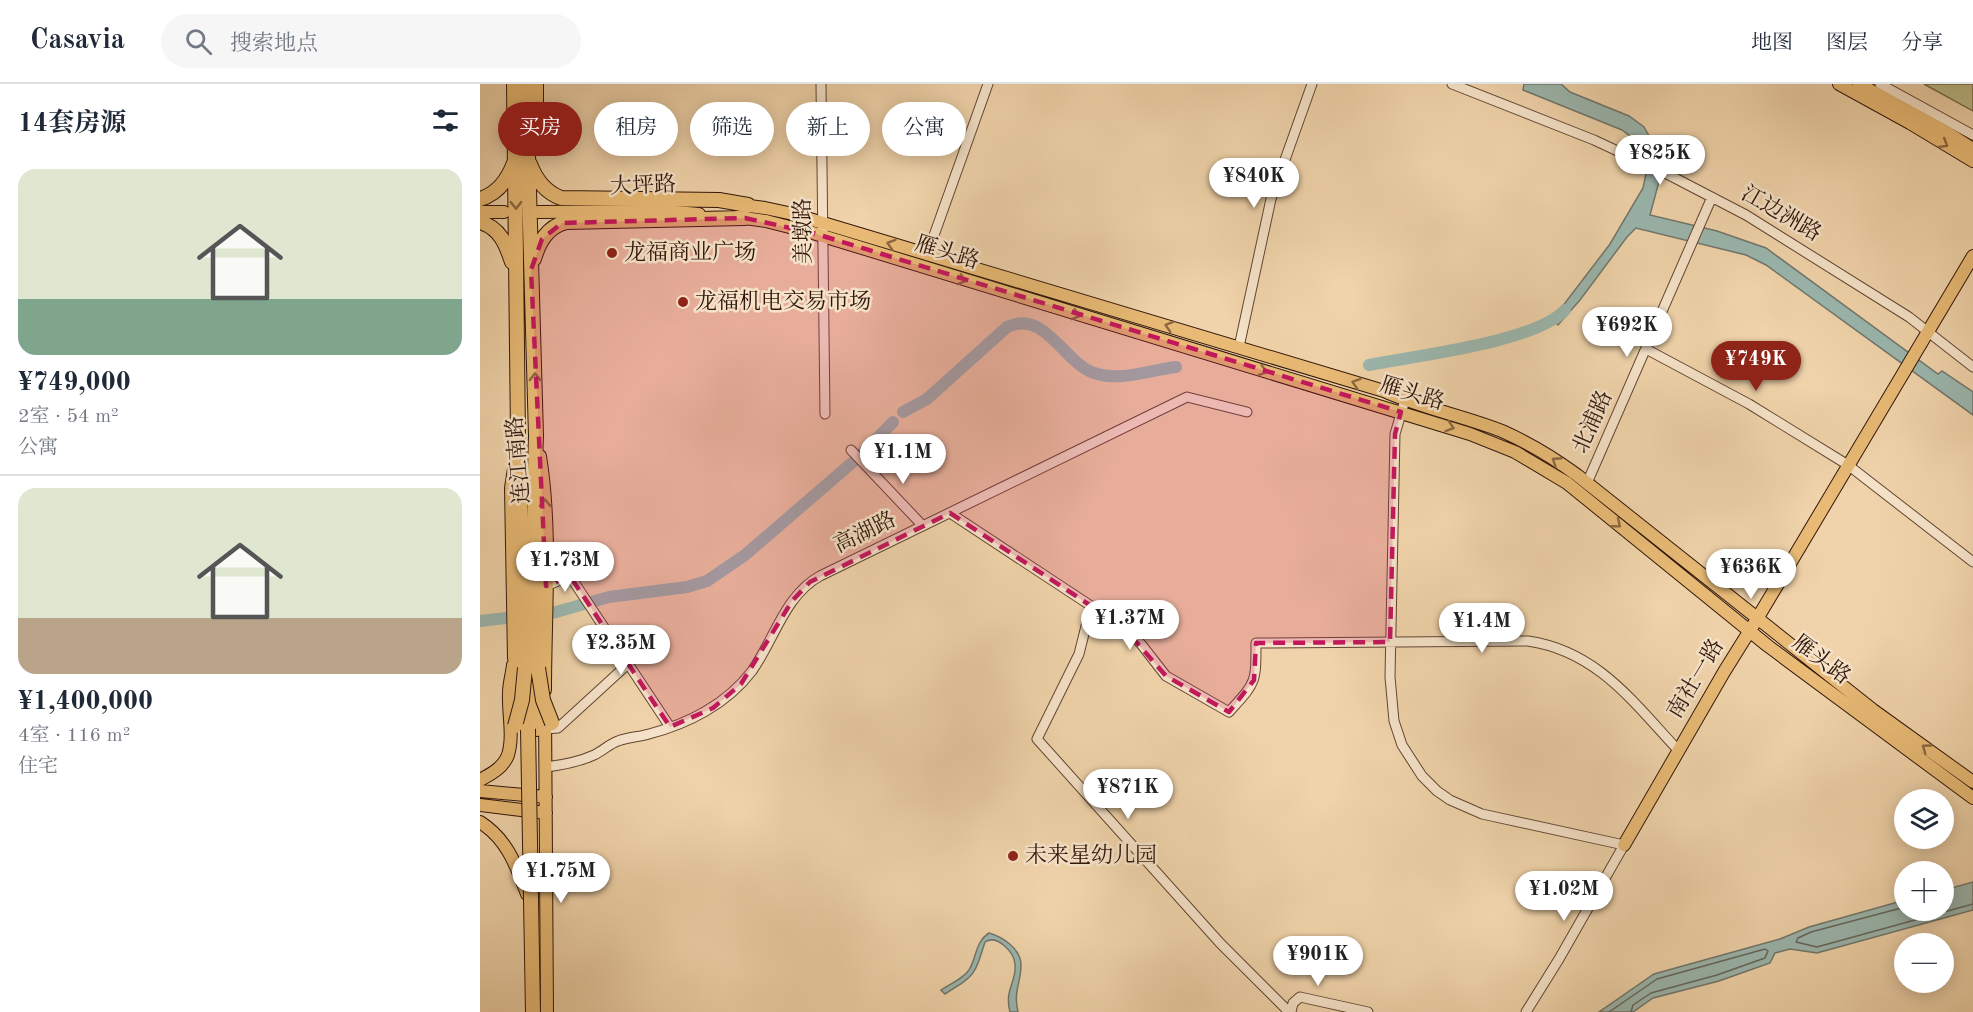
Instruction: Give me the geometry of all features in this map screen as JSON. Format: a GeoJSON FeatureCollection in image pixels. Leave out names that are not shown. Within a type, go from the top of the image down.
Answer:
{"type":"FeatureCollection","features":[{"type":"Feature","properties":{"kind":"highway","name":"连江南路"},"geometry":{"type":"LineString","coordinates":[[517,85],[519,102]]}},
{"type":"Feature","properties":{"kind":"highway"},"geometry":{"type":"LineString","coordinates":[[480,199],[492,195],[520,156]]}},
{"type":"Feature","properties":{"kind":"highway","name":"连江南路"},"geometry":{"type":"LineString","coordinates":[[523,156],[533,278],[536,436]]}},
{"type":"Feature","properties":{"kind":"highway","name":"连江南路"},"geometry":{"type":"LineString","coordinates":[[518,436],[516,275],[523,156]]}},
{"type":"Feature","properties":{"kind":"highway"},"geometry":{"type":"LineString","coordinates":[[525,156],[537,180],[546,190],[561,198],[719,200],[746,211]]}},
{"type":"Feature","properties":{"kind":"highway"},"geometry":{"type":"LineString","coordinates":[[531,270],[542,239],[554,227],[562,223],[746,211]]}},
{"type":"Feature","properties":{"kind":"highway"},"geometry":{"type":"LineString","coordinates":[[480,222],[502,237],[516,275]]}},
{"type":"Feature","properties":{"kind":"highway"},"geometry":{"type":"LineString","coordinates":[[518,436],[529,564],[531,668],[528,729],[533,1012]]}},
{"type":"Feature","properties":{"kind":"highway"},"geometry":{"type":"LineString","coordinates":[[529,564],[536,436]]}},
{"type":"Feature","properties":{"kind":"highway"},"geometry":{"type":"LineString","coordinates":[[531,668],[543,700],[549,726]]}},
{"type":"Feature","properties":{"kind":"highway"},"geometry":{"type":"LineString","coordinates":[[519,730],[522,700],[531,668]]}},
{"type":"Feature","properties":{"kind":"highway"},"geometry":{"type":"LineString","coordinates":[[531,668],[537,729],[541,1012]]}},
{"type":"Feature","properties":{"kind":"main road"},"geometry":{"type":"LineString","coordinates":[[537,84],[537,102]]}},
{"type":"Feature","properties":{"kind":"main road"},"geometry":{"type":"LineString","coordinates":[[1839,84],[1973,161]]}},
{"type":"Feature","properties":{"kind":"main road"},"geometry":{"type":"LineString","coordinates":[[1859,84],[1973,149]]}},
{"type":"Feature","properties":{"kind":"main road","name":"大坪路"},"geometry":{"type":"LineString","coordinates":[[539,211],[663,208],[699,204],[746,211]]}},
{"type":"Feature","properties":{"kind":"main road","name":"雁头路"},"geometry":{"type":"LineString","coordinates":[[746,211],[771,209],[1384,391],[1403,406],[1520,454],[1586,498],[1749,631],[1973,798]]}},
{"type":"Feature","properties":{"kind":"main road"},"geometry":{"type":"LineString","coordinates":[[480,211],[504,211]]}},
{"type":"Feature","properties":{"kind":"main road","name":"雁头路"},"geometry":{"type":"LineString","coordinates":[[746,211],[773,222],[1020,298],[1403,406],[1480,424],[1512,436],[1554,459],[1587,483],[1873,710],[1973,782]]}},
{"type":"Feature","properties":{"kind":"main road"},"geometry":{"type":"LineString","coordinates":[[1929,330],[1973,256]]}},
{"type":"Feature","properties":{"kind":"main road","name":"南社一路"},"geometry":{"type":"LineString","coordinates":[[1624,845],[1678,750],[1929,330]]}},
{"type":"Feature","properties":{"kind":"main road","name":"连江南路"},"geometry":{"type":"LineString","coordinates":[[518,436],[511,488],[513,606],[514,658],[522,692],[519,730],[526,796],[528,1012]]}},
{"type":"Feature","properties":{"kind":"main road","name":"连江南路"},"geometry":{"type":"LineString","coordinates":[[536,436],[544,487],[549,726],[546,767],[547,1012]]}},
{"type":"Feature","properties":{"kind":"main road"},"geometry":{"type":"LineString","coordinates":[[508,756],[509,692],[514,658]]}},
{"type":"Feature","properties":{"kind":"main road"},"geometry":{"type":"LineString","coordinates":[[480,780],[502,766],[519,730]]}},
{"type":"Feature","properties":{"kind":"main road"},"geometry":{"type":"LineString","coordinates":[[480,791],[546,797]]}},
{"type":"Feature","properties":{"kind":"main road"},"geometry":{"type":"LineString","coordinates":[[480,805],[546,813]]}},
{"type":"Feature","properties":{"kind":"main road"},"geometry":{"type":"LineString","coordinates":[[480,822],[495,833],[511,854],[527,894]]}},
{"type":"Feature","properties":{"kind":"street","name":"美墩路"},"geometry":{"type":"LineString","coordinates":[[821,84],[825,414]]}},
{"type":"Feature","properties":{"kind":"street"},"geometry":{"type":"LineString","coordinates":[[927,255],[988,84]]}},
{"type":"Feature","properties":{"kind":"street"},"geometry":{"type":"LineString","coordinates":[[1239,347],[1270,199],[1312,84]]}},
{"type":"Feature","properties":{"kind":"street","name":"江边洲路"},"geometry":{"type":"LineString","coordinates":[[1452,84],[1594,140],[1712,197],[1773,230],[1929,330],[1973,367]]}},
{"type":"Feature","properties":{"kind":"street"},"geometry":{"type":"LineString","coordinates":[[1880,84],[1973,135]]}},
{"type":"Feature","properties":{"kind":"street","name":"北浦路"},"geometry":{"type":"LineString","coordinates":[[1587,483],[1712,197]]}},
{"type":"Feature","properties":{"kind":"street"},"geometry":{"type":"LineString","coordinates":[[1646,349],[1749,404],[1848,465],[1973,562]]}},
{"type":"Feature","properties":{"kind":"street","name":"高湖路"},"geometry":{"type":"LineString","coordinates":[[546,767],[586,759],[615,742],[650,734],[713,708],[741,684],[764,654],[792,601],[810,582],[1187,397],[1247,412]]}},
{"type":"Feature","properties":{"kind":"street"},"geometry":{"type":"LineString","coordinates":[[1403,406],[1395,434],[1390,642],[1391,696],[1398,737],[1412,763],[1432,786],[1450,800],[1482,814],[1624,845]]}},
{"type":"Feature","properties":{"kind":"street"},"geometry":{"type":"LineString","coordinates":[[851,450],[923,526]]}},
{"type":"Feature","properties":{"kind":"street"},"geometry":{"type":"LineString","coordinates":[[950,513],[1123,627],[1137,639],[1166,676],[1229,712],[1254,681],[1256,643],[1523,640],[1566,651],[1595,666],[1610,678],[1678,750]]}},
{"type":"Feature","properties":{"kind":"street"},"geometry":{"type":"LineString","coordinates":[[546,586],[570,576],[596,612],[613,644],[629,663],[670,727]]}},
{"type":"Feature","properties":{"kind":"street"},"geometry":{"type":"LineString","coordinates":[[1091,606],[1079,654],[1037,739],[1220,943],[1290,1012],[1293,1003],[1300,997],[1368,1012]]}},
{"type":"Feature","properties":{"kind":"street"},"geometry":{"type":"LineString","coordinates":[[549,726],[558,728],[656,635]]}},
{"type":"Feature","properties":{"kind":"street","name":"南社一路"},"geometry":{"type":"LineString","coordinates":[[1526,1012],[1624,845]]}},
{"type":"Feature","properties":{"kind":"highlighted area"},"geometry":{"type":"Polygon","coordinates":[[[745,218],[813,233],[1401,412],[1395,434],[1390,642],[1256,643],[1254,680],[1229,712],[1166,676],[1123,627],[950,513],[810,582],[792,601],[741,684],[713,708],[670,727],[570,576],[546,586],[531,270],[542,239],[562,223],[745,218]]]}},
{"type":"Feature","properties":{"kind":"green space"},"geometry":{"type":"Polygon","coordinates":[[[1924,84],[1973,84],[1973,111],[1924,84]]]}},
{"type":"Feature","properties":{"kind":"water"},"geometry":{"type":"Polygon","coordinates":[[[1524,84],[1561,84],[1570,92],[1629,116],[1644,127],[1658,152],[1661,174],[1650,215],[1717,231],[1766,248],[1938,374],[1942,371],[1973,392],[1973,415],[1766,265],[1746,255],[1636,228],[1558,325],[1550,317],[1562,307],[1610,244],[1643,188],[1648,164],[1639,143],[1622,130],[1523,90],[1524,84]]]}},
{"type":"Feature","properties":{"kind":"water"},"geometry":{"type":"Polygon","coordinates":[[[1973,882],[1973,910],[1954,915],[1954,887],[1973,882]]]}},
{"type":"Feature","properties":{"kind":"water"},"geometry":{"type":"Polygon","coordinates":[[[1894,903],[1894,921],[1933,921],[1817,953],[1790,949],[1775,953],[1770,963],[1719,981],[1653,998],[1633,1012],[1599,1012],[1654,974],[1780,939],[1809,927],[1894,903]]]}},
{"type":"Feature","properties":{"kind":"water"},"geometry":{"type":"Polygon","coordinates":[[[989,933],[1010,944],[1020,959],[1021,971],[1016,998],[1018,1012],[1010,1012],[1009,1004],[1009,991],[1015,970],[1014,959],[1004,945],[995,940],[985,942],[975,969],[968,978],[945,994],[941,990],[960,979],[969,970],[981,941],[989,933]]]}},
{"type":"Feature","properties":{"kind":"waterway"},"geometry":{"type":"LineString","coordinates":[[1369,365],[1502,339],[1550,321],[1565,310]]}},
{"type":"Feature","properties":{"kind":"waterway"},"geometry":{"type":"LineString","coordinates":[[903,412],[927,399],[1007,327],[1020,323],[1032,325],[1043,331],[1073,359],[1094,373],[1125,376],[1176,367]]}},
{"type":"Feature","properties":{"kind":"waterway"},"geometry":{"type":"LineString","coordinates":[[480,621],[556,612],[609,597],[687,587],[707,581],[745,555],[861,455],[893,422]]}},
{"type":"Feature","properties":{"kind":"place","name":"龙福商业广场"},"geometry":{"type":"Point","coordinates":[612,253]}},
{"type":"Feature","properties":{"kind":"place","name":"龙福机电交易市场"},"geometry":{"type":"Point","coordinates":[683,302]}},
{"type":"Feature","properties":{"kind":"place","name":"未来星幼儿园"},"geometry":{"type":"Point","coordinates":[1013,856]}}]}
